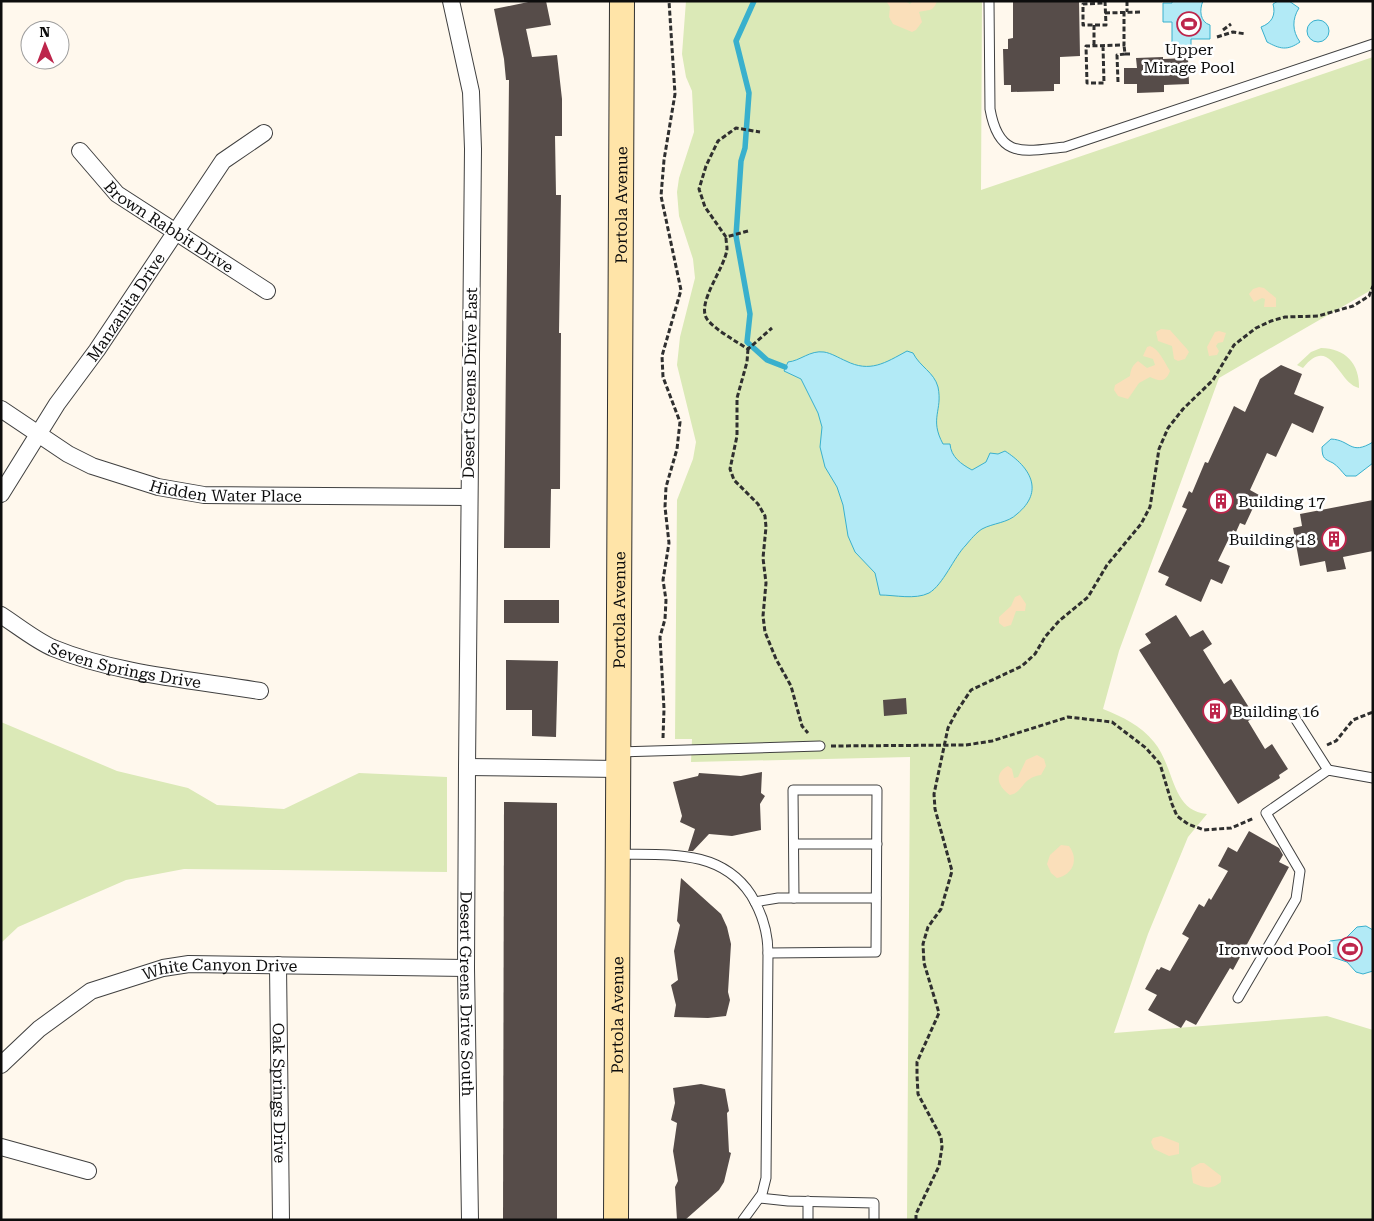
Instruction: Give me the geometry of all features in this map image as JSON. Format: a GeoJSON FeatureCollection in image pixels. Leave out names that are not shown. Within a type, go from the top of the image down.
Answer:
{"type":"FeatureCollection","features":[{"type":"Feature","properties":{"kind":"main road","name":"Portola Avenue"},"geometry":{"type":"LineString","coordinates":[[616,1220],[622,1]]}},
{"type":"Feature","properties":{"kind":"street","name":"Desert Greens Drive East"},"geometry":{"type":"LineString","coordinates":[[451,1],[471,92],[473,149],[467,767]]}},
{"type":"Feature","properties":{"kind":"street","name":"Manzanita Drive"},"geometry":{"type":"LineString","coordinates":[[1,494],[57,404],[97,350],[223,161],[264,132]]}},
{"type":"Feature","properties":{"kind":"street","name":"Brown Rabbit Drive"},"geometry":{"type":"LineString","coordinates":[[80,151],[117,194],[267,291]]}},
{"type":"Feature","properties":{"kind":"street","name":"Hidden Water Place"},"geometry":{"type":"LineString","coordinates":[[1,410],[68,454],[92,466],[158,487],[204,494],[469,497]]}},
{"type":"Feature","properties":{"kind":"street","name":"Seven Springs Drive"},"geometry":{"type":"LineString","coordinates":[[1,615],[51,647],[76,657],[126,669],[260,691]]}},
{"type":"Feature","properties":{"kind":"street"},"geometry":{"type":"LineString","coordinates":[[467,767],[618,760]]}},
{"type":"Feature","properties":{"kind":"street","name":"Desert Greens Drive South"},"geometry":{"type":"LineString","coordinates":[[467,767],[466,968],[470,1220]]}},
{"type":"Feature","properties":{"kind":"street","name":"White Canyon Drive"},"geometry":{"type":"LineString","coordinates":[[1,1065],[39,1029],[91,991],[162,968],[189,964],[466,968]]}},
{"type":"Feature","properties":{"kind":"street","name":"Oak Springs Drive"},"geometry":{"type":"LineString","coordinates":[[278,965],[281,1220]]}},
{"type":"Feature","properties":{"kind":"street"},"geometry":{"type":"LineString","coordinates":[[1,1147],[88,1172]]}},
{"type":"Feature","properties":{"kind":"lane"},"geometry":{"type":"LineString","coordinates":[[989,1],[990,109],[993,125],[1008,145],[1021,151],[1064,147],[1373,44]]}},
{"type":"Feature","properties":{"kind":"lane"},"geometry":{"type":"LineString","coordinates":[[1293,715],[1328,770]]}},
{"type":"Feature","properties":{"kind":"lane"},"geometry":{"type":"LineString","coordinates":[[618,760],[663,751],[820,746]]}},
{"type":"Feature","properties":{"kind":"lane"},"geometry":{"type":"LineString","coordinates":[[1238,998],[1296,899],[1300,871],[1266,813],[1328,770],[1373,778]]}},
{"type":"Feature","properties":{"kind":"lane"},"geometry":{"type":"LineString","coordinates":[[768,953],[876,952],[877,790],[793,790],[794,898]]}},
{"type":"Feature","properties":{"kind":"lane"},"geometry":{"type":"LineString","coordinates":[[794,844],[877,844]]}},
{"type":"Feature","properties":{"kind":"lane"},"geometry":{"type":"LineString","coordinates":[[617,854],[680,855],[705,859],[724,868],[743,883],[766,925],[768,953],[766,1178],[760,1198],[743,1220]]}},
{"type":"Feature","properties":{"kind":"lane"},"geometry":{"type":"LineString","coordinates":[[755,902],[794,898],[876,898]]}},
{"type":"Feature","properties":{"kind":"lane"},"geometry":{"type":"LineString","coordinates":[[760,1198],[808,1202],[874,1202],[874,1220]]}},
{"type":"Feature","properties":{"kind":"lane"},"geometry":{"type":"LineString","coordinates":[[808,1202],[808,1220]]}},
{"type":"Feature","properties":{"kind":"path"},"geometry":{"type":"LineString","coordinates":[[663,751],[664,709],[660,637],[665,619],[666,600],[663,580],[669,543],[665,507],[666,487],[677,449],[680,422],[663,377],[662,356],[681,290],[661,196],[664,160],[675,94],[669,1]]}},
{"type":"Feature","properties":{"kind":"path"},"geometry":{"type":"LineString","coordinates":[[1125,54],[1127,1]]}},
{"type":"Feature","properties":{"kind":"path"},"geometry":{"type":"LineString","coordinates":[[1105,2],[1106,25],[1083,26],[1083,4],[1105,2]]}},
{"type":"Feature","properties":{"kind":"path"},"geometry":{"type":"LineString","coordinates":[[1106,13],[1141,12]]}},
{"type":"Feature","properties":{"kind":"path"},"geometry":{"type":"LineString","coordinates":[[1223,30],[1232,24]]}},
{"type":"Feature","properties":{"kind":"path"},"geometry":{"type":"LineString","coordinates":[[1094,25],[1094,46]]}},
{"type":"Feature","properties":{"kind":"path"},"geometry":{"type":"LineString","coordinates":[[1217,37],[1234,32],[1246,34]]}},
{"type":"Feature","properties":{"kind":"path"},"geometry":{"type":"LineString","coordinates":[[1103,46],[1104,83],[1086,83],[1086,46],[1124,45]]}},
{"type":"Feature","properties":{"kind":"path"},"geometry":{"type":"LineString","coordinates":[[1118,82],[1117,55],[1131,54]]}},
{"type":"Feature","properties":{"kind":"path"},"geometry":{"type":"LineString","coordinates":[[748,349],[708,320],[704,312],[707,298],[727,250],[726,237],[706,206],[699,189],[706,166],[718,141],[736,128],[760,132]]}},
{"type":"Feature","properties":{"kind":"path"},"geometry":{"type":"LineString","coordinates":[[726,237],[748,231]]}},
{"type":"Feature","properties":{"kind":"path"},"geometry":{"type":"LineString","coordinates":[[916,1220],[916,1214],[939,1166],[942,1147],[941,1137],[918,1094],[917,1062],[939,1013],[924,963],[923,944],[928,927],[944,901],[952,871],[935,809],[934,794],[944,743],[956,711],[971,690],[1022,666],[1035,654],[1045,637],[1059,621],[1088,597],[1107,565],[1141,524],[1150,507],[1155,488],[1154,469],[1168,428],[1183,408],[1213,380],[1234,345],[1256,328],[1271,320],[1285,317],[1318,316],[1353,306],[1369,296],[1373,286]]}},
{"type":"Feature","properties":{"kind":"path"},"geometry":{"type":"LineString","coordinates":[[772,328],[748,349],[747,362],[737,398],[736,436],[730,469],[734,480],[758,504],[765,516],[766,527],[762,558],[766,583],[763,616],[765,632],[776,659],[791,686],[802,726],[820,746],[944,743],[966,745],[992,741],[1068,718],[1112,722],[1146,748],[1160,764],[1177,816],[1188,824],[1204,830],[1231,828],[1266,813]]}},
{"type":"Feature","properties":{"kind":"path"},"geometry":{"type":"LineString","coordinates":[[1321,759],[1328,743],[1336,741],[1353,720],[1373,712]]}},
{"type":"Feature","properties":{"kind":"green space"},"geometry":{"type":"Polygon","coordinates":[[[686,1],[982,1],[981,190],[1373,57],[1373,289],[1219,378],[1119,651],[1103,709],[1131,722],[1149,736],[1161,752],[1175,786],[1186,805],[1195,811],[1207,814],[1188,837],[1148,934],[1114,1033],[1327,1016],[1373,1030],[1373,1220],[907,1220],[910,757],[691,762],[692,739],[675,739],[677,500],[693,459],[696,442],[677,365],[680,337],[695,278],[693,259],[679,216],[677,192],[679,178],[694,132],[692,91],[686,77],[682,54],[686,1]]]}},
{"type":"Feature","properties":{"kind":"green space"},"geometry":{"type":"Polygon","coordinates":[[[1321,348],[1337,351],[1349,359],[1357,372],[1359,388],[1352,385],[1334,363],[1327,358],[1321,356],[1313,359],[1303,368],[1297,365],[1311,352],[1321,348]]]}},
{"type":"Feature","properties":{"kind":"green space"},"geometry":{"type":"Polygon","coordinates":[[[1,722],[117,771],[188,788],[217,805],[284,809],[359,773],[447,777],[447,872],[184,869],[126,880],[18,927],[1,943],[1,722]]]}},
{"type":"Feature","properties":{"kind":"sand"},"geometry":{"type":"Polygon","coordinates":[[[886,1],[905,1],[910,4],[913,1],[937,1],[932,9],[919,12],[922,22],[912,32],[893,24],[889,17],[890,7],[886,1]]]}},
{"type":"Feature","properties":{"kind":"sand"},"geometry":{"type":"Polygon","coordinates":[[[1264,288],[1276,298],[1276,307],[1264,307],[1265,299],[1262,298],[1254,302],[1249,294],[1253,289],[1264,288]]]}},
{"type":"Feature","properties":{"kind":"sand"},"geometry":{"type":"Polygon","coordinates":[[[1161,329],[1170,330],[1187,349],[1189,352],[1185,359],[1178,361],[1174,359],[1172,346],[1158,341],[1156,332],[1161,329]]]}},
{"type":"Feature","properties":{"kind":"sand"},"geometry":{"type":"Polygon","coordinates":[[[1215,332],[1226,333],[1223,342],[1218,343],[1216,346],[1219,351],[1217,355],[1209,356],[1207,347],[1215,332]]]}},
{"type":"Feature","properties":{"kind":"sand"},"geometry":{"type":"Polygon","coordinates":[[[1150,346],[1162,357],[1170,371],[1167,377],[1157,380],[1150,377],[1139,383],[1128,399],[1118,396],[1114,390],[1115,385],[1130,376],[1134,364],[1138,361],[1147,368],[1155,365],[1153,359],[1143,356],[1147,347],[1150,346]]]}},
{"type":"Feature","properties":{"kind":"sand"},"geometry":{"type":"Polygon","coordinates":[[[1020,595],[1026,604],[1025,611],[1016,611],[1011,625],[1004,627],[999,623],[999,617],[1011,606],[1015,597],[1020,595]]]}},
{"type":"Feature","properties":{"kind":"sand"},"geometry":{"type":"Polygon","coordinates":[[[1037,755],[1044,759],[1046,766],[1041,775],[1030,779],[1015,793],[1010,795],[1006,792],[999,781],[1000,773],[1003,769],[1008,766],[1012,769],[1014,778],[1018,777],[1026,760],[1037,755]]]}},
{"type":"Feature","properties":{"kind":"sand"},"geometry":{"type":"Polygon","coordinates":[[[1061,845],[1069,846],[1074,856],[1074,861],[1067,874],[1057,878],[1051,873],[1047,864],[1050,855],[1061,845]]]}},
{"type":"Feature","properties":{"kind":"sand"},"geometry":{"type":"Polygon","coordinates":[[[1161,1136],[1179,1143],[1179,1154],[1169,1156],[1154,1149],[1151,1142],[1153,1138],[1161,1136]]]}},
{"type":"Feature","properties":{"kind":"sand"},"geometry":{"type":"Polygon","coordinates":[[[1204,1163],[1221,1176],[1221,1182],[1208,1187],[1193,1183],[1191,1168],[1204,1163]]]}},
{"type":"Feature","properties":{"kind":"water","name":"Upper Mirage Pool"},"geometry":{"type":"Polygon","coordinates":[[[1172,1],[1203,1],[1201,15],[1204,21],[1210,25],[1210,39],[1191,39],[1191,48],[1172,48],[1172,22],[1163,22],[1163,3],[1172,3],[1172,1]]]}},
{"type":"Feature","properties":{"kind":"water"},"geometry":{"type":"Polygon","coordinates":[[[1278,1],[1289,1],[1299,8],[1295,16],[1294,25],[1295,34],[1300,42],[1287,48],[1267,42],[1261,27],[1272,18],[1274,12],[1273,4],[1278,1]]]}},
{"type":"Feature","properties":{"kind":"water"},"geometry":{"type":"Polygon","coordinates":[[[1318,20],[1326,23],[1329,31],[1326,39],[1318,42],[1310,39],[1307,31],[1310,23],[1318,20]]]}},
{"type":"Feature","properties":{"kind":"water"},"geometry":{"type":"Polygon","coordinates":[[[907,351],[913,353],[936,382],[939,395],[937,428],[943,444],[950,444],[952,453],[957,460],[972,470],[986,462],[990,453],[998,454],[1005,451],[1014,457],[1027,472],[1032,488],[1026,505],[1017,514],[982,529],[974,536],[934,589],[929,593],[911,597],[880,595],[875,573],[855,552],[848,536],[843,505],[837,487],[825,467],[820,447],[822,427],[818,413],[801,379],[784,371],[788,362],[819,352],[832,354],[855,365],[870,366],[884,363],[907,351]]]}},
{"type":"Feature","properties":{"kind":"water"},"geometry":{"type":"Polygon","coordinates":[[[1331,439],[1360,448],[1373,442],[1373,463],[1356,476],[1346,476],[1337,466],[1323,456],[1322,447],[1331,439]]]}},
{"type":"Feature","properties":{"kind":"water","name":"Ironwood Pool"},"geometry":{"type":"Polygon","coordinates":[[[1366,926],[1373,930],[1373,971],[1363,974],[1356,972],[1347,962],[1329,956],[1326,946],[1330,941],[1345,939],[1357,927],[1366,926]]]}},
{"type":"Feature","properties":{"kind":"building"},"geometry":{"type":"Polygon","coordinates":[[[533,1],[546,1],[551,25],[526,29],[532,57],[557,55],[562,99],[562,136],[555,136],[556,195],[561,195],[559,333],[561,333],[560,489],[551,489],[550,548],[504,548],[509,80],[506,80],[504,59],[494,9],[533,1]]]}},
{"type":"Feature","properties":{"kind":"building"},"geometry":{"type":"Polygon","coordinates":[[[1013,1],[1079,1],[1080,56],[1060,57],[1060,84],[1054,84],[1054,91],[1011,92],[1011,85],[1004,85],[1003,49],[1008,49],[1008,39],[1013,38],[1013,1]]]}},
{"type":"Feature","properties":{"kind":"building"},"geometry":{"type":"Polygon","coordinates":[[[1163,57],[1163,59],[1188,58],[1189,84],[1164,85],[1164,92],[1137,93],[1137,84],[1124,84],[1124,68],[1137,68],[1136,58],[1163,57]]]}},
{"type":"Feature","properties":{"kind":"building","name":"Building 17"},"geometry":{"type":"Polygon","coordinates":[[[1281,365],[1302,374],[1294,394],[1324,407],[1313,433],[1292,423],[1276,457],[1267,453],[1250,490],[1259,495],[1245,525],[1240,523],[1236,532],[1233,530],[1218,561],[1230,566],[1222,584],[1211,579],[1201,602],[1165,585],[1169,577],[1158,572],[1187,509],[1182,507],[1189,491],[1192,493],[1205,462],[1208,463],[1234,406],[1245,412],[1260,379],[1281,365]]]}},
{"type":"Feature","properties":{"kind":"building","name":"Building 18"},"geometry":{"type":"Polygon","coordinates":[[[1373,500],[1373,551],[1343,557],[1346,569],[1327,572],[1325,561],[1300,566],[1293,528],[1302,526],[1300,514],[1373,500]]]}},
{"type":"Feature","properties":{"kind":"building"},"geometry":{"type":"Polygon","coordinates":[[[504,600],[559,600],[559,623],[504,623],[504,600]]]}},
{"type":"Feature","properties":{"kind":"building","name":"Building 16"},"geometry":{"type":"Polygon","coordinates":[[[1176,615],[1190,637],[1203,630],[1212,644],[1203,650],[1224,684],[1231,679],[1255,717],[1248,721],[1265,749],[1272,744],[1288,769],[1279,775],[1280,778],[1238,804],[1139,650],[1151,643],[1145,634],[1176,615]]]}},
{"type":"Feature","properties":{"kind":"building"},"geometry":{"type":"Polygon","coordinates":[[[506,660],[558,661],[556,737],[532,736],[532,710],[506,710],[506,660]]]}},
{"type":"Feature","properties":{"kind":"building"},"geometry":{"type":"Polygon","coordinates":[[[906,698],[907,714],[884,716],[883,700],[906,698]]]}},
{"type":"Feature","properties":{"kind":"building"},"geometry":{"type":"Polygon","coordinates":[[[762,772],[761,793],[765,796],[760,804],[761,830],[732,836],[709,834],[693,851],[688,851],[695,829],[680,822],[682,816],[673,782],[698,776],[699,773],[741,776],[762,772]]]}},
{"type":"Feature","properties":{"kind":"building"},"geometry":{"type":"Polygon","coordinates":[[[504,802],[557,803],[557,1220],[503,1220],[504,802]]]}},
{"type":"Feature","properties":{"kind":"building"},"geometry":{"type":"Polygon","coordinates":[[[1249,831],[1279,848],[1283,855],[1279,862],[1289,867],[1233,970],[1230,968],[1196,1025],[1186,1020],[1181,1028],[1148,1010],[1157,995],[1145,989],[1157,969],[1159,970],[1161,967],[1170,971],[1189,938],[1182,934],[1199,904],[1204,907],[1209,898],[1211,900],[1228,871],[1218,866],[1228,847],[1237,852],[1249,831]]]}},
{"type":"Feature","properties":{"kind":"building"},"geometry":{"type":"Polygon","coordinates":[[[681,878],[721,914],[727,927],[731,944],[728,992],[730,1000],[726,1016],[708,1018],[674,1017],[676,1005],[671,985],[678,980],[674,951],[680,925],[677,921],[681,878]]]}},
{"type":"Feature","properties":{"kind":"building"},"geometry":{"type":"Polygon","coordinates":[[[701,1084],[725,1089],[729,1111],[727,1113],[729,1152],[731,1153],[724,1182],[719,1190],[685,1220],[677,1220],[675,1187],[678,1181],[673,1151],[677,1123],[671,1120],[675,1103],[673,1088],[701,1084]]]}},
{"type":"Feature","properties":{"kind":"waterway"},"geometry":{"type":"LineString","coordinates":[[754,1],[736,41],[749,93],[745,148],[741,161],[736,236],[750,314],[747,342],[767,360],[785,367]]}},
{"type":"Feature","properties":{"kind":"place","name":"Upper Mirage Pool"},"geometry":{"type":"Point","coordinates":[1189,24]}},
{"type":"Feature","properties":{"kind":"place","name":"Building 17"},"geometry":{"type":"Point","coordinates":[1221,501]}},
{"type":"Feature","properties":{"kind":"place","name":"Building 18"},"geometry":{"type":"Point","coordinates":[1334,539]}},
{"type":"Feature","properties":{"kind":"place","name":"Building 16"},"geometry":{"type":"Point","coordinates":[1215,711]}},
{"type":"Feature","properties":{"kind":"place","name":"Ironwood Pool"},"geometry":{"type":"Point","coordinates":[1350,949]}}]}
